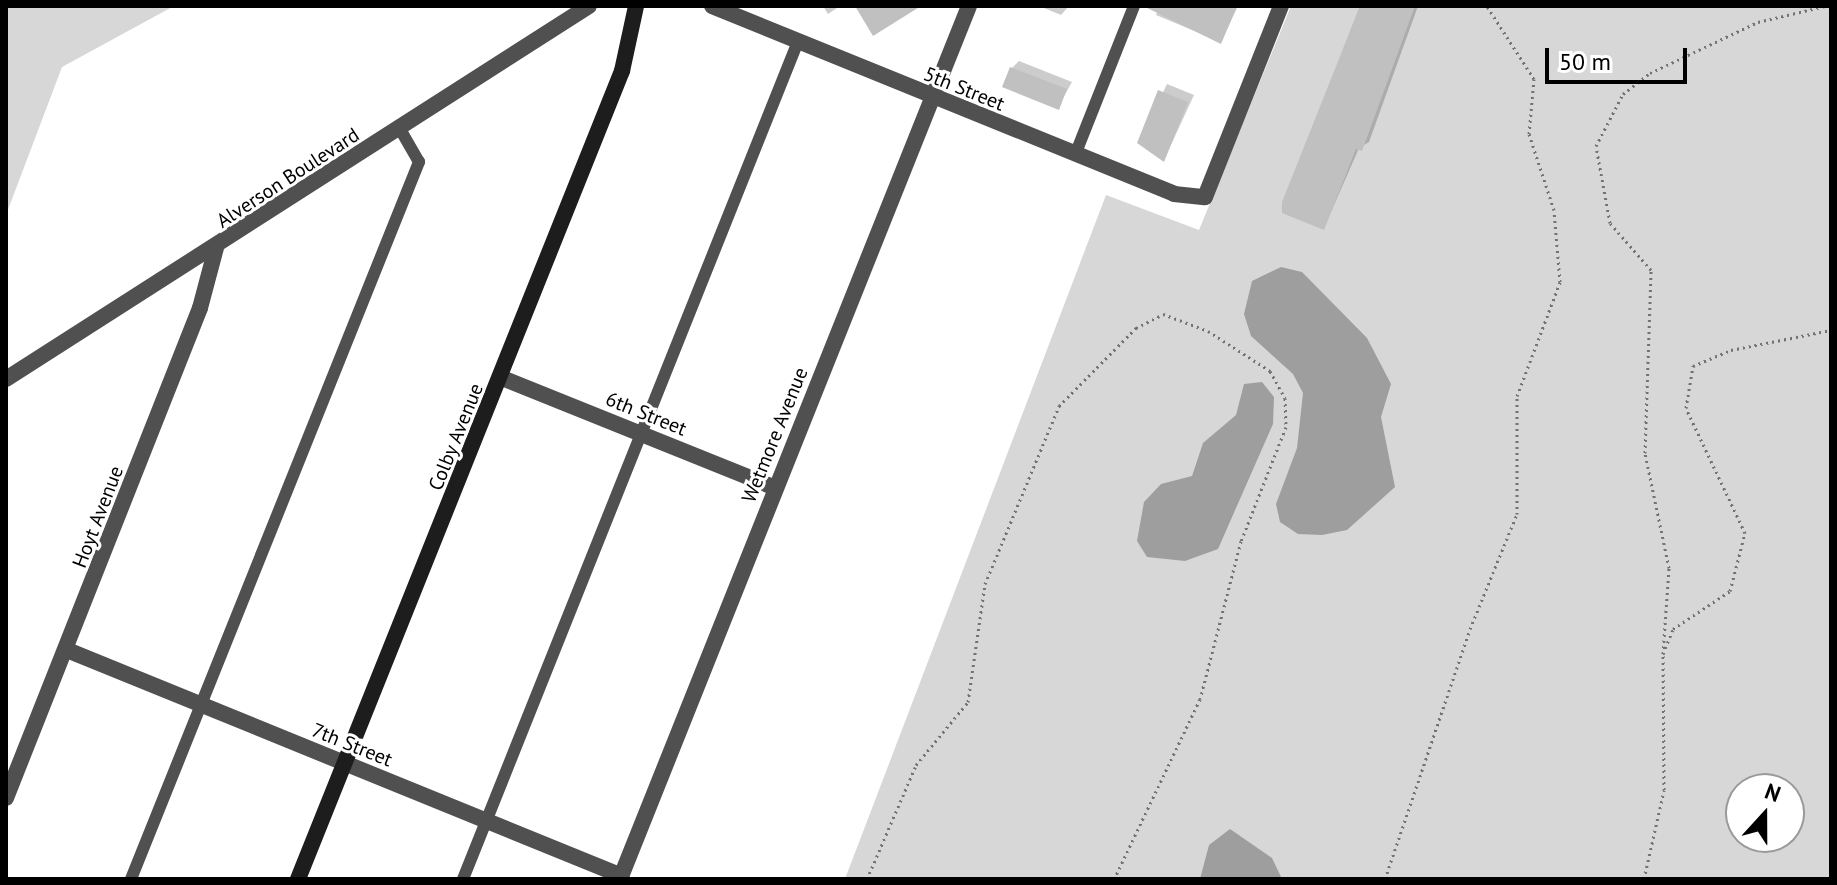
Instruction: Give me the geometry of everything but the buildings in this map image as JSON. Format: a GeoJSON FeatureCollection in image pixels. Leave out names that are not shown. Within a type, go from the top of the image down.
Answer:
{"type":"FeatureCollection","features":[{"type":"Feature","properties":{"kind":"main road","name":"Colby Avenue"},"geometry":{"type":"LineString","coordinates":[[298,879],[502,378],[622,71],[636,6]]}},
{"type":"Feature","properties":{"kind":"street","name":"Alverson Boulevard"},"geometry":{"type":"LineString","coordinates":[[6,379],[216,248],[589,6]]}},
{"type":"Feature","properties":{"kind":"street","name":"5th Street"},"geometry":{"type":"LineString","coordinates":[[712,6],[797,44],[1174,194],[1205,197],[1281,6]]}},
{"type":"Feature","properties":{"kind":"street","name":"Wetmore Avenue"},"geometry":{"type":"LineString","coordinates":[[621,877],[969,6]]}},
{"type":"Feature","properties":{"kind":"street","name":"Hoyt Avenue"},"geometry":{"type":"LineString","coordinates":[[6,798],[200,308],[216,248]]}},
{"type":"Feature","properties":{"kind":"street","name":"6th Street"},"geometry":{"type":"LineString","coordinates":[[502,378],[775,488]]}},
{"type":"Feature","properties":{"kind":"street","name":"7th Street"},"geometry":{"type":"LineString","coordinates":[[67,650],[621,877]]}},
{"type":"Feature","properties":{"kind":"lane"},"geometry":{"type":"LineString","coordinates":[[1075,155],[1134,6]]}},
{"type":"Feature","properties":{"kind":"lane"},"geometry":{"type":"LineString","coordinates":[[463,879],[644,435],[797,44]]}},
{"type":"Feature","properties":{"kind":"lane"},"geometry":{"type":"LineString","coordinates":[[131,879],[419,162],[400,129]]}},
{"type":"Feature","properties":{"kind":"path"},"geometry":{"type":"LineString","coordinates":[[1385,879],[1464,643],[1517,514],[1517,396],[1560,282],[1554,210],[1529,134],[1534,79],[1487,6]]}},
{"type":"Feature","properties":{"kind":"path"},"geometry":{"type":"LineString","coordinates":[[1644,879],[1664,790],[1663,654],[1669,568],[1645,453],[1651,270],[1610,223],[1596,146],[1623,94],[1650,73],[1758,22],[1825,6]]}},
{"type":"Feature","properties":{"kind":"path"},"geometry":{"type":"LineString","coordinates":[[867,879],[916,765],[968,702],[985,584],[1059,406],[1136,328],[1163,314],[1208,331],[1270,371],[1285,398],[1286,427],[1241,541],[1200,699],[1114,879]]}},
{"type":"Feature","properties":{"kind":"path"},"geometry":{"type":"LineString","coordinates":[[1663,654],[1673,629],[1730,591],[1744,542],[1742,519],[1686,408],[1693,366],[1731,350],[1831,330]]}},
{"type":"Feature","properties":{"kind":"shaded area"},"geometry":{"type":"Polygon","coordinates":[[[6,6],[174,6],[62,67],[6,215],[6,6]]]}},
{"type":"Feature","properties":{"kind":"shaded area"},"geometry":{"type":"Polygon","coordinates":[[[1291,6],[1831,6],[1831,879],[845,879],[1106,195],[1199,230],[1291,6]]]}},
{"type":"Feature","properties":{"kind":"shaded area"},"geometry":{"type":"Polygon","coordinates":[[[1281,267],[1302,272],[1367,338],[1391,384],[1381,417],[1395,487],[1347,530],[1322,535],[1298,534],[1280,522],[1276,504],[1297,448],[1303,393],[1293,374],[1251,336],[1244,314],[1252,281],[1281,267]]]}},
{"type":"Feature","properties":{"kind":"shaded area"},"geometry":{"type":"Polygon","coordinates":[[[1262,382],[1274,397],[1273,424],[1218,549],[1185,561],[1147,557],[1137,541],[1144,502],[1161,484],[1192,476],[1203,443],[1236,415],[1244,384],[1262,382]]]}},
{"type":"Feature","properties":{"kind":"shaded area"},"geometry":{"type":"Polygon","coordinates":[[[1230,829],[1272,858],[1282,879],[1200,879],[1209,845],[1230,829]]]}}]}
